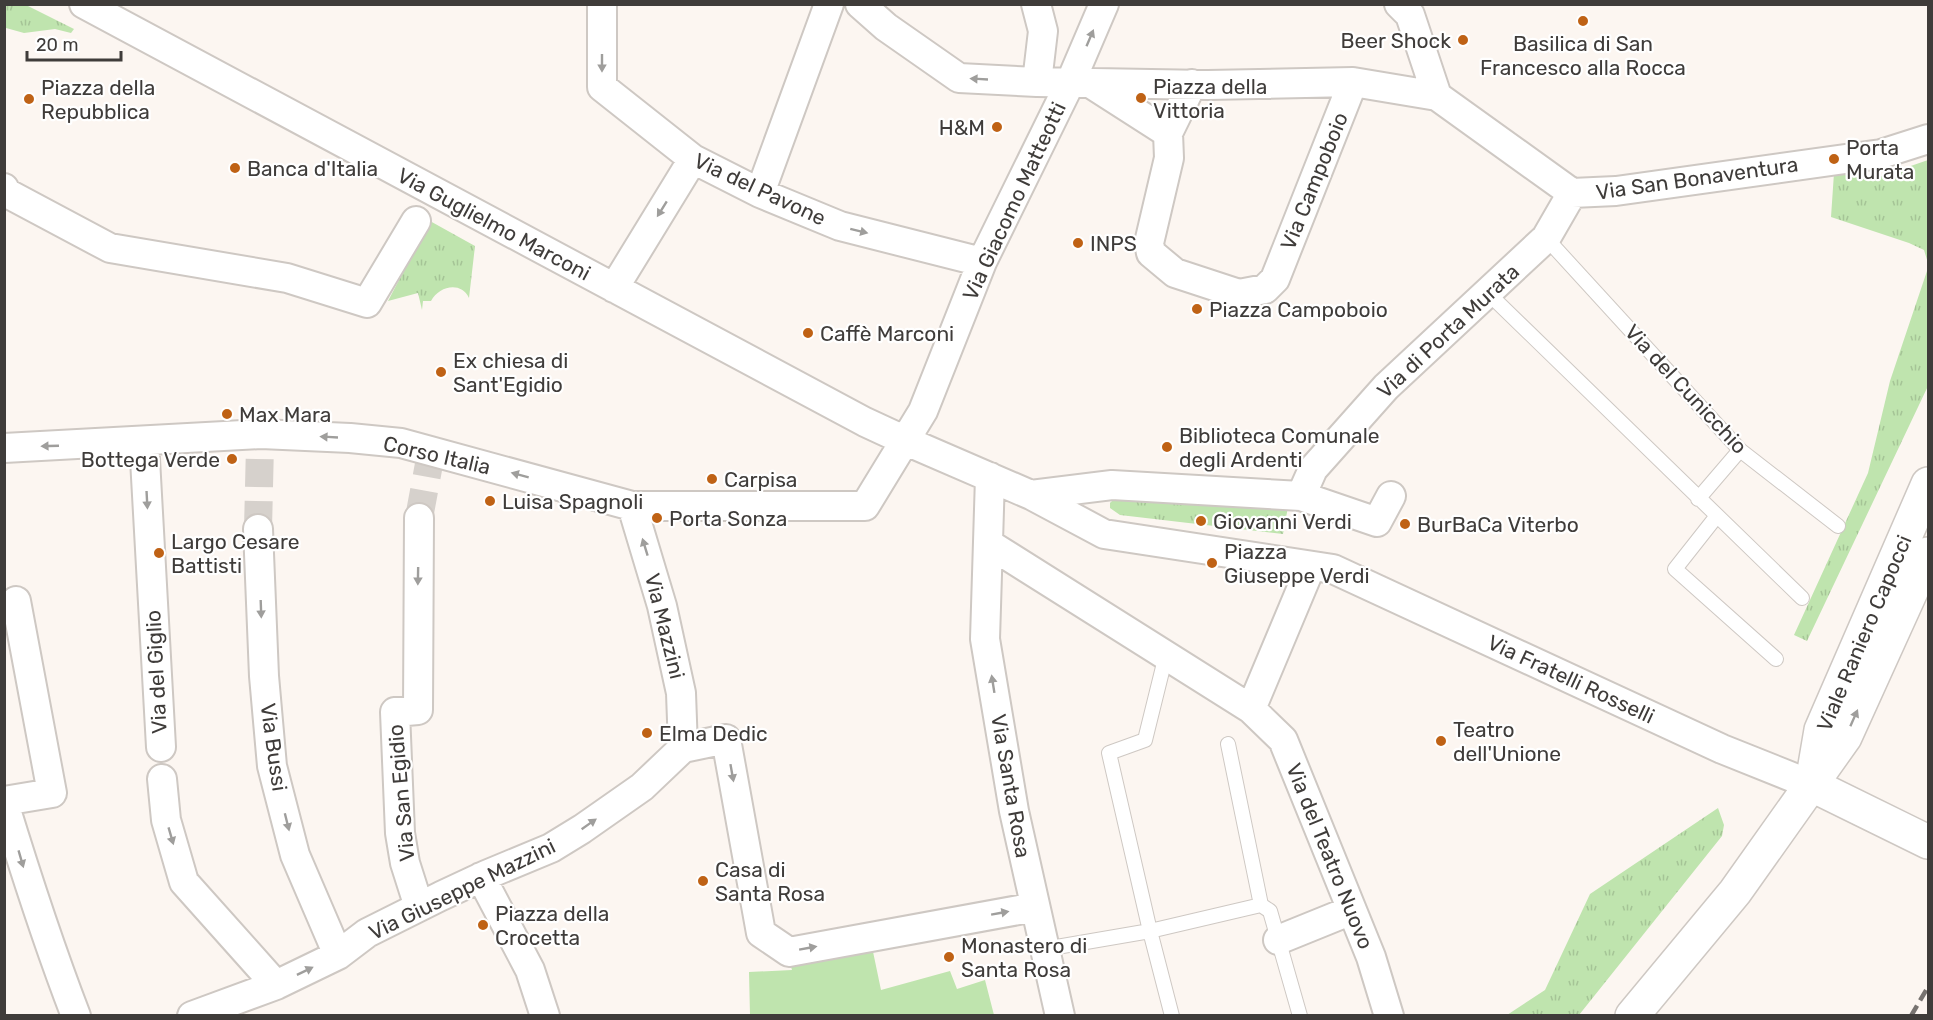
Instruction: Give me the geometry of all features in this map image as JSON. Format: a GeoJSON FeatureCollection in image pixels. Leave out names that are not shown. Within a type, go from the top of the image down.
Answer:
{"type":"FeatureCollection","features":[{"type":"Feature","properties":{"kind":"main road","name":"Viale Raniero Capocci"},"geometry":{"type":"LineString","coordinates":[[1812,785],[1821,730],[1929,484]]}},
{"type":"Feature","properties":{"kind":"main road","name":"Viale Raniero Capocci"},"geometry":{"type":"LineString","coordinates":[[1632,1016],[1735,892],[1845,737],[1929,554]]}},
{"type":"Feature","properties":{"kind":"main road"},"geometry":{"type":"LineString","coordinates":[[1812,785],[1929,842]]}},
{"type":"Feature","properties":{"kind":"street","name":"Via Guglielmo Marconi"},"geometry":{"type":"LineString","coordinates":[[84,4],[614,288],[906,441]]}},
{"type":"Feature","properties":{"kind":"street","name":"Via del Pavone"},"geometry":{"type":"LineString","coordinates":[[602,4],[602,87],[693,159],[760,193],[840,226],[982,262]]}},
{"type":"Feature","properties":{"kind":"street"},"geometry":{"type":"LineString","coordinates":[[760,193],[829,4]]}},
{"type":"Feature","properties":{"kind":"street"},"geometry":{"type":"LineString","coordinates":[[860,4],[886,27],[959,78],[1037,82],[1200,84]]}},
{"type":"Feature","properties":{"kind":"street"},"geometry":{"type":"LineString","coordinates":[[1036,4],[1043,31],[1037,82]]}},
{"type":"Feature","properties":{"kind":"street","name":"Via Giacomo Matteotti"},"geometry":{"type":"LineString","coordinates":[[865,506],[923,411],[982,262],[1080,82],[1104,4]]}},
{"type":"Feature","properties":{"kind":"street"},"geometry":{"type":"LineString","coordinates":[[1399,4],[1410,15],[1437,96]]}},
{"type":"Feature","properties":{"kind":"street"},"geometry":{"type":"LineString","coordinates":[[1080,82],[1168,133],[1200,84]]}},
{"type":"Feature","properties":{"kind":"street","name":"Via San Bonaventura"},"geometry":{"type":"LineString","coordinates":[[1200,84],[1353,82],[1437,96],[1572,193],[1616,191],[1881,154],[1929,139]]}},
{"type":"Feature","properties":{"kind":"street","name":"Via Campoboio"},"geometry":{"type":"LineString","coordinates":[[1168,133],[1169,158],[1149,243],[1151,253],[1175,273],[1239,294],[1265,289],[1275,279],[1353,82]]}},
{"type":"Feature","properties":{"kind":"street"},"geometry":{"type":"LineString","coordinates":[[614,288],[693,159]]}},
{"type":"Feature","properties":{"kind":"street"},"geometry":{"type":"LineString","coordinates":[[4,188],[5,192],[110,248],[287,278],[367,303],[416,221]]}},
{"type":"Feature","properties":{"kind":"street","name":"Via di Porta Murata"},"geometry":{"type":"LineString","coordinates":[[1301,496],[1314,469],[1386,387],[1546,238],[1572,193]]}},
{"type":"Feature","properties":{"kind":"street","name":"Corso Italia"},"geometry":{"type":"LineString","coordinates":[[4,448],[144,441],[260,439],[400,443],[431,458],[632,506],[865,506]]}},
{"type":"Feature","properties":{"kind":"street","name":"Via del Giglio"},"geometry":{"type":"LineString","coordinates":[[144,441],[161,747]]}},
{"type":"Feature","properties":{"kind":"street"},"geometry":{"type":"LineString","coordinates":[[906,441],[1031,495],[1104,534],[1322,568],[1238,706],[1166,655],[989,549]]}},
{"type":"Feature","properties":{"kind":"street","name":"Via Santa Rosa"},"geometry":{"type":"LineString","coordinates":[[990,477],[985,639],[1014,812],[1060,1016]]}},
{"type":"Feature","properties":{"kind":"street"},"geometry":{"type":"LineString","coordinates":[[1031,495],[1112,485],[1301,496],[1377,522],[1391,496]]}},
{"type":"Feature","properties":{"kind":"street","name":"Via Mazzini"},"geometry":{"type":"LineString","coordinates":[[632,506],[662,606],[681,693],[683,748]]}},
{"type":"Feature","properties":{"kind":"street","name":"Via San Egidio"},"geometry":{"type":"LineString","coordinates":[[419,518],[418,710],[395,712],[400,833],[405,863],[419,907]]}},
{"type":"Feature","properties":{"kind":"street","name":"Via Bussi"},"geometry":{"type":"LineString","coordinates":[[258,529],[264,676],[272,766],[295,855],[338,955]]}},
{"type":"Feature","properties":{"kind":"street","name":"Via Fratelli Rosselli"},"geometry":{"type":"LineString","coordinates":[[1322,568],[1722,749],[1812,785]]}},
{"type":"Feature","properties":{"kind":"street"},"geometry":{"type":"LineString","coordinates":[[16,601],[52,793],[4,802],[34,902],[76,1016]]}},
{"type":"Feature","properties":{"kind":"street","name":"Via del Teatro Nuovo"},"geometry":{"type":"LineString","coordinates":[[1238,706],[1283,740],[1371,957],[1389,1016]]}},
{"type":"Feature","properties":{"kind":"street"},"geometry":{"type":"LineString","coordinates":[[683,748],[726,739],[760,933],[789,952],[1035,907]]}},
{"type":"Feature","properties":{"kind":"street","name":"Via Giuseppe Mazzini"},"geometry":{"type":"LineString","coordinates":[[192,1016],[229,1010],[338,955],[367,933],[481,877],[551,848],[642,787],[683,748]]}},
{"type":"Feature","properties":{"kind":"street"},"geometry":{"type":"LineString","coordinates":[[162,779],[166,820],[184,882],[276,985]]}},
{"type":"Feature","properties":{"kind":"street"},"geometry":{"type":"LineString","coordinates":[[481,877],[530,970],[545,1016]]}},
{"type":"Feature","properties":{"kind":"street"},"geometry":{"type":"LineString","coordinates":[[1278,940],[1352,910]]}},
{"type":"Feature","properties":{"kind":"lane","name":"Via del Cunicchio"},"geometry":{"type":"LineString","coordinates":[[1546,238],[1740,450],[1838,526]]}},
{"type":"Feature","properties":{"kind":"lane"},"geometry":{"type":"LineString","coordinates":[[1488,293],[1716,517],[1802,598]]}},
{"type":"Feature","properties":{"kind":"lane"},"geometry":{"type":"LineString","coordinates":[[1698,499],[1740,450]]}},
{"type":"Feature","properties":{"kind":"lane"},"geometry":{"type":"LineString","coordinates":[[1716,517],[1675,569],[1776,659]]}},
{"type":"Feature","properties":{"kind":"lane"},"geometry":{"type":"LineString","coordinates":[[1166,655],[1145,740],[1109,753],[1172,1016]]}},
{"type":"Feature","properties":{"kind":"lane"},"geometry":{"type":"LineString","coordinates":[[1228,744],[1261,905]]}},
{"type":"Feature","properties":{"kind":"lane"},"geometry":{"type":"LineString","coordinates":[[1045,950],[1150,931],[1261,905],[1270,910],[1300,1016]]}},
{"type":"Feature","properties":{"kind":"green space"},"geometry":{"type":"Polygon","coordinates":[[[4,5],[26,5],[74,29],[71,33],[55,29],[24,33],[6,28],[4,5]]]}},
{"type":"Feature","properties":{"kind":"green space"},"geometry":{"type":"Polygon","coordinates":[[[1928,160],[1928,263],[1924,250],[1831,217],[1834,173],[1879,177],[1928,160]]]}},
{"type":"Feature","properties":{"kind":"green space"},"geometry":{"type":"Polygon","coordinates":[[[430,221],[475,246],[469,298],[461,289],[450,288],[439,292],[431,301],[423,301],[422,310],[418,293],[388,301],[430,221]]]}},
{"type":"Feature","properties":{"kind":"green space"},"geometry":{"type":"Polygon","coordinates":[[[1928,268],[1928,386],[1807,641],[1794,635],[1868,473],[1890,381],[1928,268]]]}},
{"type":"Feature","properties":{"kind":"green space"},"geometry":{"type":"Polygon","coordinates":[[[1114,499],[1288,507],[1283,534],[1120,515],[1110,508],[1110,503],[1114,499]]]}},
{"type":"Feature","properties":{"kind":"green space"},"geometry":{"type":"Polygon","coordinates":[[[1718,808],[1724,825],[1722,836],[1579,1015],[1507,1015],[1545,990],[1590,894],[1718,808]]]}},
{"type":"Feature","properties":{"kind":"green space"},"geometry":{"type":"Polygon","coordinates":[[[871,942],[881,990],[950,971],[957,989],[985,980],[994,1015],[750,1015],[749,972],[792,970],[788,957],[871,942]]]}},
{"type":"Feature","properties":{"kind":"tunnel"},"geometry":{"type":"LineString","coordinates":[[258,529],[260,445]]}},
{"type":"Feature","properties":{"kind":"tunnel"},"geometry":{"type":"LineString","coordinates":[[419,518],[429,464]]}},
{"type":"Feature","properties":{"kind":"railway"},"geometry":{"type":"LineString","coordinates":[[1911,1016],[1928,987]]}},
{"type":"Feature","properties":{"kind":"place","name":"Basilica di San Francesco alla Rocca"},"geometry":{"type":"Point","coordinates":[1583,21]}},
{"type":"Feature","properties":{"kind":"place","name":"Beer Shock"},"geometry":{"type":"Point","coordinates":[1463,40]}},
{"type":"Feature","properties":{"kind":"place","name":"Piazza della Vittoria"},"geometry":{"type":"Point","coordinates":[1141,98]}},
{"type":"Feature","properties":{"kind":"place","name":"Piazza della Repubblica"},"geometry":{"type":"Point","coordinates":[29,99]}},
{"type":"Feature","properties":{"kind":"place","name":"H&M"},"geometry":{"type":"Point","coordinates":[997,127]}},
{"type":"Feature","properties":{"kind":"place","name":"Porta Murata"},"geometry":{"type":"Point","coordinates":[1834,159]}},
{"type":"Feature","properties":{"kind":"place","name":"Banca d'Italia"},"geometry":{"type":"Point","coordinates":[235,168]}},
{"type":"Feature","properties":{"kind":"place","name":"INPS"},"geometry":{"type":"Point","coordinates":[1078,243]}},
{"type":"Feature","properties":{"kind":"place","name":"Piazza Campoboio"},"geometry":{"type":"Point","coordinates":[1197,309]}},
{"type":"Feature","properties":{"kind":"place","name":"Caffè Marconi"},"geometry":{"type":"Point","coordinates":[808,333]}},
{"type":"Feature","properties":{"kind":"place","name":"Ex chiesa di Sant'Egidio"},"geometry":{"type":"Point","coordinates":[441,372]}},
{"type":"Feature","properties":{"kind":"place","name":"Max Mara"},"geometry":{"type":"Point","coordinates":[227,414]}},
{"type":"Feature","properties":{"kind":"place","name":"Biblioteca Comunale degli Ardenti"},"geometry":{"type":"Point","coordinates":[1167,447]}},
{"type":"Feature","properties":{"kind":"place","name":"Bottega Verde"},"geometry":{"type":"Point","coordinates":[232,459]}},
{"type":"Feature","properties":{"kind":"place","name":"Carpisa"},"geometry":{"type":"Point","coordinates":[712,479]}},
{"type":"Feature","properties":{"kind":"place","name":"Luisa Spagnoli"},"geometry":{"type":"Point","coordinates":[490,501]}},
{"type":"Feature","properties":{"kind":"place","name":"Porta Sonza"},"geometry":{"type":"Point","coordinates":[657,518]}},
{"type":"Feature","properties":{"kind":"place","name":"Giovanni Verdi"},"geometry":{"type":"Point","coordinates":[1201,521]}},
{"type":"Feature","properties":{"kind":"place","name":"BurBaCa Viterbo"},"geometry":{"type":"Point","coordinates":[1405,524]}},
{"type":"Feature","properties":{"kind":"place","name":"Largo Cesare Battisti"},"geometry":{"type":"Point","coordinates":[159,553]}},
{"type":"Feature","properties":{"kind":"place","name":"Piazza Giuseppe Verdi"},"geometry":{"type":"Point","coordinates":[1212,563]}},
{"type":"Feature","properties":{"kind":"place","name":"Elma Dedic"},"geometry":{"type":"Point","coordinates":[647,733]}},
{"type":"Feature","properties":{"kind":"place","name":"Teatro dell'Unione"},"geometry":{"type":"Point","coordinates":[1441,741]}},
{"type":"Feature","properties":{"kind":"place","name":"Casa di Santa Rosa"},"geometry":{"type":"Point","coordinates":[703,881]}},
{"type":"Feature","properties":{"kind":"place","name":"Piazza della Crocetta"},"geometry":{"type":"Point","coordinates":[483,925]}},
{"type":"Feature","properties":{"kind":"place","name":"Monastero di Santa Rosa"},"geometry":{"type":"Point","coordinates":[949,957]}}]}
